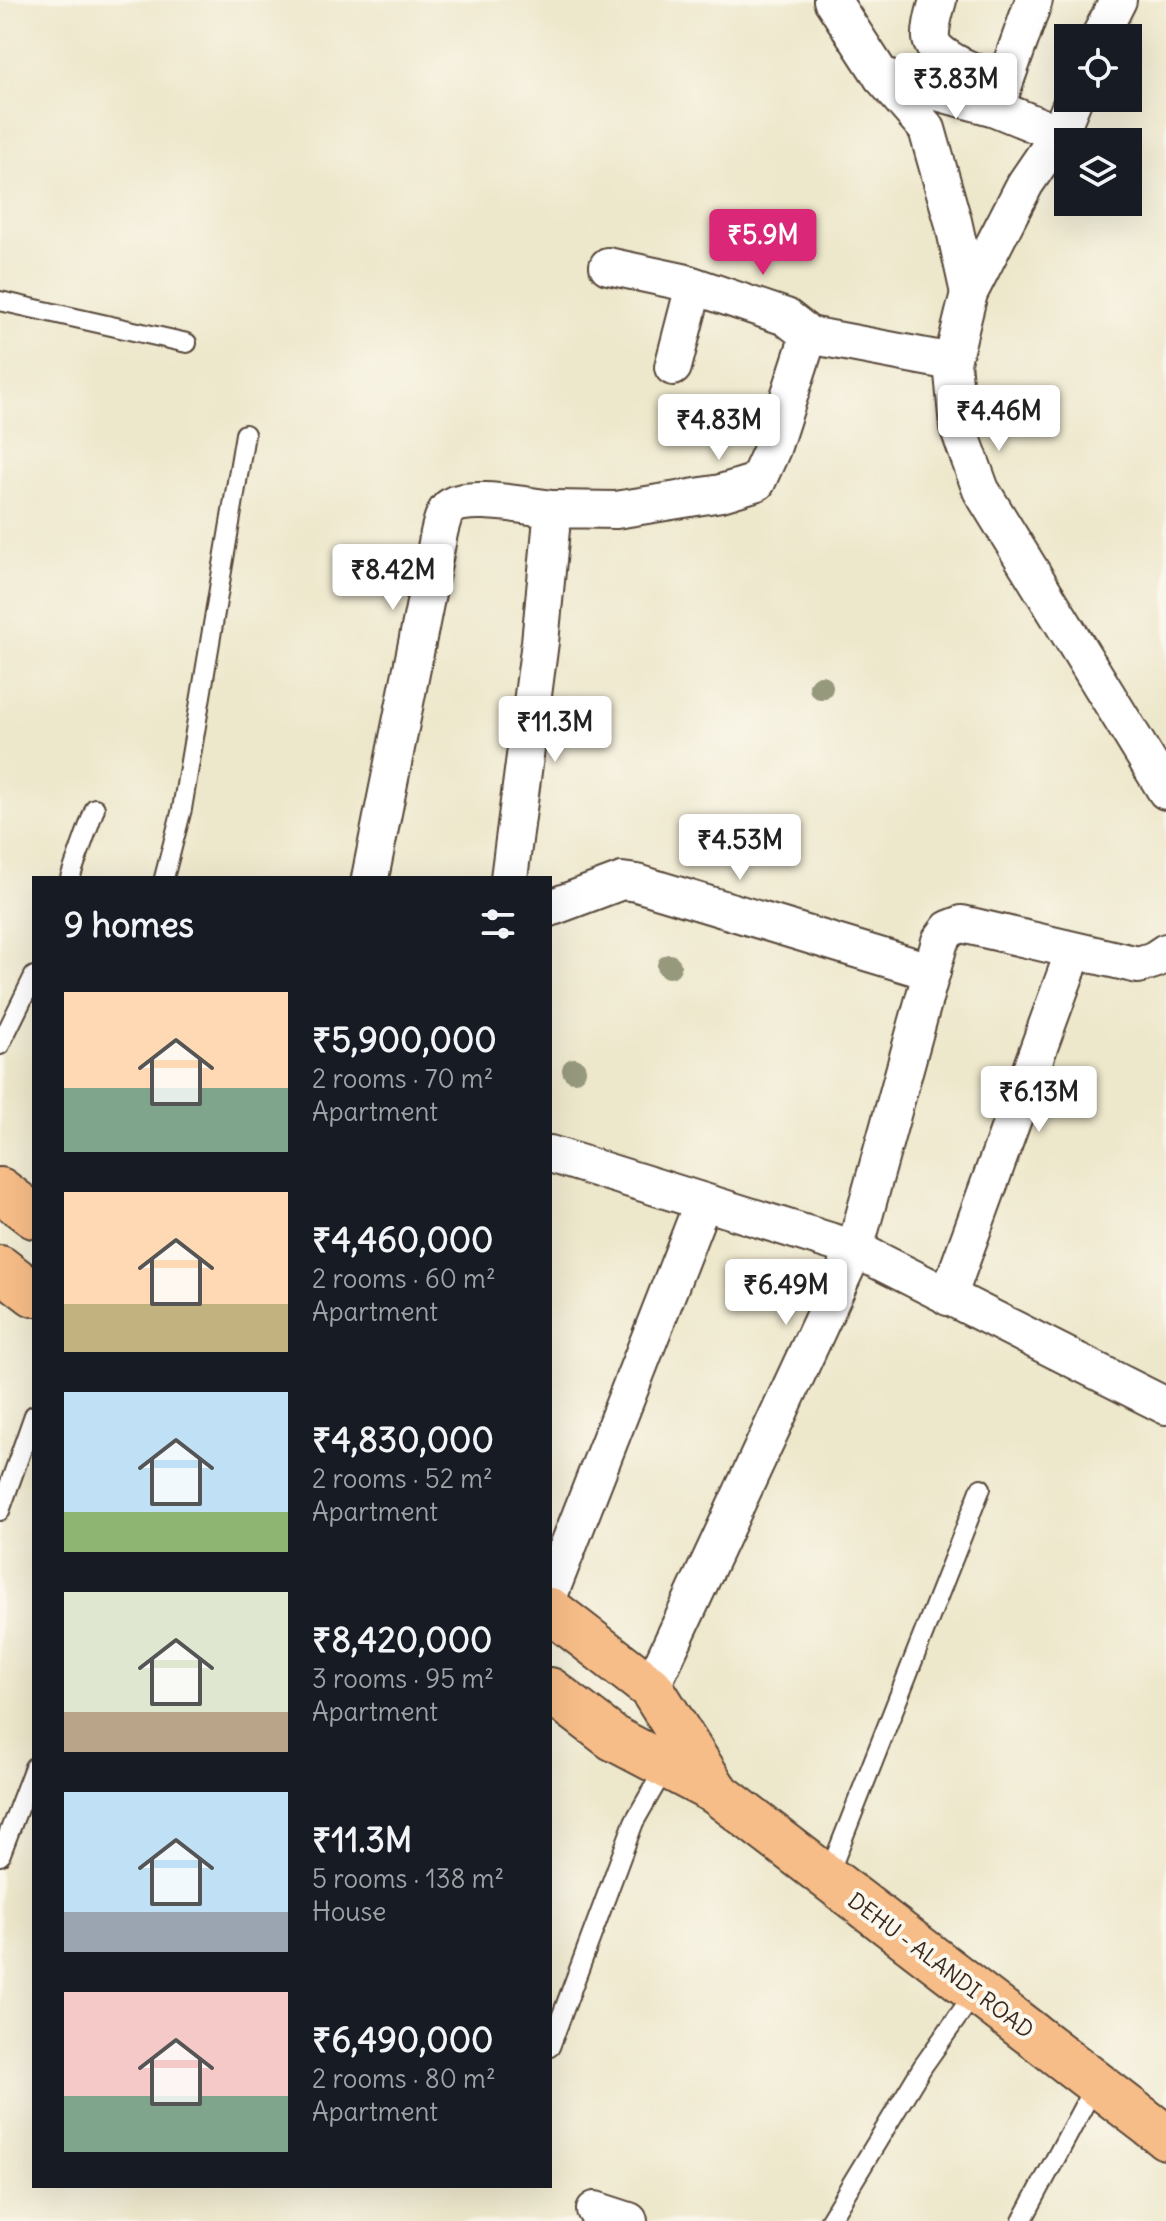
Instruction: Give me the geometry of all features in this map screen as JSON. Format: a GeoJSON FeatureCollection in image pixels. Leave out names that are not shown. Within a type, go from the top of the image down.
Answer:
{"type":"FeatureCollection","features":[{"type":"Feature","properties":{"kind":"main road"},"geometry":{"type":"LineString","coordinates":[[0,1268],[32,1292]]}},
{"type":"Feature","properties":{"kind":"main road","name":"DEHU - ALANDI ROAD"},"geometry":{"type":"LineString","coordinates":[[552,1612],[651,1688],[716,1792]]}},
{"type":"Feature","properties":{"kind":"main road","name":"DEHU - ALANDI ROAD"},"geometry":{"type":"LineString","coordinates":[[552,1692],[613,1738],[716,1792],[1166,2137]]}},
{"type":"Feature","properties":{"kind":"street"},"geometry":{"type":"LineString","coordinates":[[832,0],[882,77],[927,129],[969,293]]}},
{"type":"Feature","properties":{"kind":"street"},"geometry":{"type":"LineString","coordinates":[[938,0],[930,36],[933,47],[999,96],[1054,131]]}},
{"type":"Feature","properties":{"kind":"street"},"geometry":{"type":"LineString","coordinates":[[999,96],[1034,0]]}},
{"type":"Feature","properties":{"kind":"street"},"geometry":{"type":"LineString","coordinates":[[1106,24],[1118,0]]}},
{"type":"Feature","properties":{"kind":"street"},"geometry":{"type":"LineString","coordinates":[[882,77],[999,96]]}},
{"type":"Feature","properties":{"kind":"street"},"geometry":{"type":"LineString","coordinates":[[1054,141],[1025,184],[969,293],[952,362],[958,427],[981,490],[1166,791]]}},
{"type":"Feature","properties":{"kind":"street"},"geometry":{"type":"LineString","coordinates":[[608,266],[694,286],[786,317],[809,335],[952,362]]}},
{"type":"Feature","properties":{"kind":"street"},"geometry":{"type":"LineString","coordinates":[[673,367],[694,286]]}},
{"type":"Feature","properties":{"kind":"street"},"geometry":{"type":"LineString","coordinates":[[370,876],[439,533],[447,510],[455,503],[473,500],[553,509],[616,510],[721,493],[757,482],[772,449],[809,335]]}},
{"type":"Feature","properties":{"kind":"street"},"geometry":{"type":"LineString","coordinates":[[509,876],[540,642],[553,509]]}},
{"type":"Feature","properties":{"kind":"street"},"geometry":{"type":"LineString","coordinates":[[552,907],[622,881],[637,883],[932,972]]}},
{"type":"Feature","properties":{"kind":"street"},"geometry":{"type":"LineString","coordinates":[[651,1688],[855,1249],[940,941],[949,929],[962,924],[1138,965],[1166,952]]}},
{"type":"Feature","properties":{"kind":"street"},"geometry":{"type":"LineString","coordinates":[[948,1297],[1074,951]]}},
{"type":"Feature","properties":{"kind":"street"},"geometry":{"type":"LineString","coordinates":[[552,1155],[855,1249],[1166,1406]]}},
{"type":"Feature","properties":{"kind":"street"},"geometry":{"type":"LineString","coordinates":[[552,1588],[703,1202]]}},
{"type":"Feature","properties":{"kind":"street"},"geometry":{"type":"LineString","coordinates":[[595,2210],[629,2221]]}},
{"type":"Feature","properties":{"kind":"lane"},"geometry":{"type":"LineString","coordinates":[[0,301],[187,343]]}},
{"type":"Feature","properties":{"kind":"lane"},"geometry":{"type":"LineString","coordinates":[[165,876],[182,809],[245,434]]}},
{"type":"Feature","properties":{"kind":"lane"},"geometry":{"type":"LineString","coordinates":[[71,876],[95,808]]}},
{"type":"Feature","properties":{"kind":"lane"},"geometry":{"type":"LineString","coordinates":[[0,1045],[32,980]]}},
{"type":"Feature","properties":{"kind":"lane"},"geometry":{"type":"LineString","coordinates":[[0,1511],[32,1421]]}},
{"type":"Feature","properties":{"kind":"lane"},"geometry":{"type":"LineString","coordinates":[[828,1878],[981,1488]]}},
{"type":"Feature","properties":{"kind":"lane"},"geometry":{"type":"LineString","coordinates":[[552,2042],[627,1837],[666,1766]]}},
{"type":"Feature","properties":{"kind":"lane"},"geometry":{"type":"LineString","coordinates":[[0,1856],[32,1772]]}},
{"type":"Feature","properties":{"kind":"lane"},"geometry":{"type":"LineString","coordinates":[[829,2221],[923,2066],[976,1991]]}},
{"type":"Feature","properties":{"kind":"lane"},"geometry":{"type":"LineString","coordinates":[[1022,2221],[1096,2083]]}}]}
